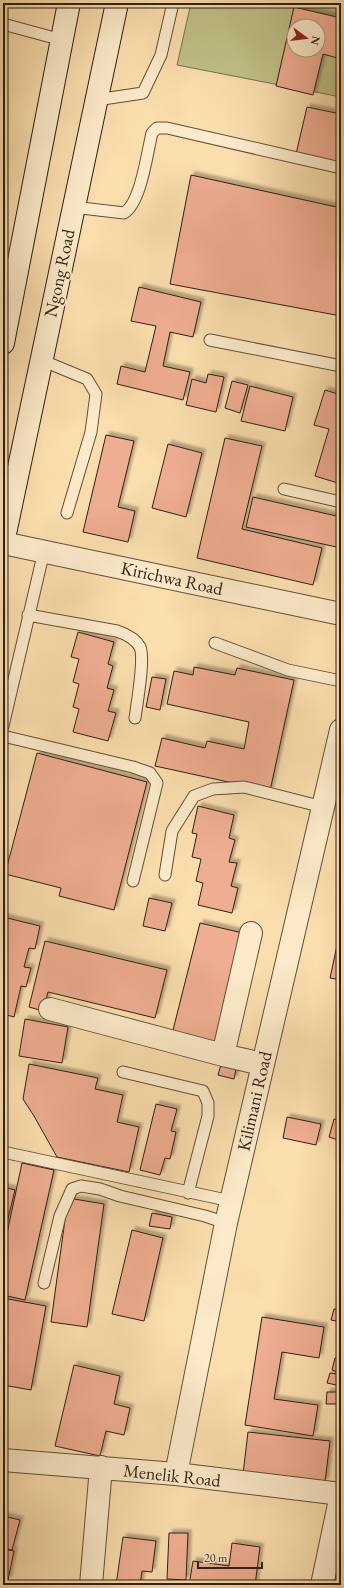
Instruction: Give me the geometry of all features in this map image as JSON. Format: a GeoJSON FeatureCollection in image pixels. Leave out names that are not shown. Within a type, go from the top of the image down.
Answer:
{"type":"FeatureCollection","features":[{"type":"Feature","properties":{"kind":"street"},"geometry":{"type":"LineString","coordinates":[[3,343],[9,282],[69,3]]}},
{"type":"Feature","properties":{"kind":"street","name":"Ngong Road"},"geometry":{"type":"LineString","coordinates":[[3,543],[117,3]]}},
{"type":"Feature","properties":{"kind":"street","name":"Kirichwa Road"},"geometry":{"type":"LineString","coordinates":[[3,543],[341,614]]}},
{"type":"Feature","properties":{"kind":"street","name":"Kilimani Road"},"geometry":{"type":"LineString","coordinates":[[176,1474],[226,1222],[341,730]]}},
{"type":"Feature","properties":{"kind":"street"},"geometry":{"type":"LineString","coordinates":[[223,1055],[251,933]]}},
{"type":"Feature","properties":{"kind":"street"},"geometry":{"type":"LineString","coordinates":[[50,1009],[262,1064]]}},
{"type":"Feature","properties":{"kind":"street","name":"Menelik Road"},"geometry":{"type":"LineString","coordinates":[[3,1460],[176,1474],[341,1495]]}},
{"type":"Feature","properties":{"kind":"street"},"geometry":{"type":"LineString","coordinates":[[91,1585],[100,1467]]}},
{"type":"Feature","properties":{"kind":"street"},"geometry":{"type":"LineString","coordinates":[[322,1585],[341,1495]]}},
{"type":"Feature","properties":{"kind":"lane"},"geometry":{"type":"LineString","coordinates":[[96,100],[143,93],[161,55],[173,3]]}},
{"type":"Feature","properties":{"kind":"lane"},"geometry":{"type":"LineString","coordinates":[[3,24],[62,40]]}},
{"type":"Feature","properties":{"kind":"lane"},"geometry":{"type":"LineString","coordinates":[[73,207],[124,213],[130,210],[136,197],[152,133],[157,128],[167,128],[341,168]]}},
{"type":"Feature","properties":{"kind":"lane"},"geometry":{"type":"LineString","coordinates":[[210,340],[341,366]]}},
{"type":"Feature","properties":{"kind":"lane"},"geometry":{"type":"LineString","coordinates":[[41,360],[87,378],[96,394],[91,432],[67,513]]}},
{"type":"Feature","properties":{"kind":"lane"},"geometry":{"type":"LineString","coordinates":[[284,489],[341,502]]}},
{"type":"Feature","properties":{"kind":"lane"},"geometry":{"type":"LineString","coordinates":[[3,726],[44,551]]}},
{"type":"Feature","properties":{"kind":"lane"},"geometry":{"type":"LineString","coordinates":[[28,615],[117,632],[128,635],[134,640],[140,647],[142,658],[135,718]]}},
{"type":"Feature","properties":{"kind":"lane"},"geometry":{"type":"LineString","coordinates":[[215,643],[288,670],[341,681]]}},
{"type":"Feature","properties":{"kind":"lane"},"geometry":{"type":"LineString","coordinates":[[3,736],[133,766],[150,773],[157,783],[133,881]]}},
{"type":"Feature","properties":{"kind":"lane"},"geometry":{"type":"LineString","coordinates":[[165,875],[172,831],[194,796],[213,789],[244,787],[323,808]]}},
{"type":"Feature","properties":{"kind":"lane"},"geometry":{"type":"LineString","coordinates":[[123,1072],[203,1091],[208,1103],[208,1116],[188,1193]]}},
{"type":"Feature","properties":{"kind":"lane"},"geometry":{"type":"LineString","coordinates":[[3,1152],[188,1193],[231,1201]]}},
{"type":"Feature","properties":{"kind":"lane"},"geometry":{"type":"LineString","coordinates":[[44,1283],[60,1216],[72,1189],[81,1186],[100,1189],[120,1196],[226,1222]]}},
{"type":"Feature","properties":{"kind":"green space"},"geometry":{"type":"Polygon","coordinates":[[[191,3],[341,3],[341,97],[177,65],[191,3]]]}},
{"type":"Feature","properties":{"kind":"building"},"geometry":{"type":"Polygon","coordinates":[[[294,7],[341,18],[341,59],[326,55],[326,18],[291,18],[294,7]]]}},
{"type":"Feature","properties":{"kind":"building"},"geometry":{"type":"Polygon","coordinates":[[[286,42],[286,58],[322,58],[313,95],[276,86],[286,42]]]}},
{"type":"Feature","properties":{"kind":"building"},"geometry":{"type":"Polygon","coordinates":[[[307,107],[341,114],[341,164],[296,154],[307,107]]]}},
{"type":"Feature","properties":{"kind":"building"},"geometry":{"type":"Polygon","coordinates":[[[191,175],[341,208],[341,316],[170,284],[191,175]]]}},
{"type":"Feature","properties":{"kind":"building"},"geometry":{"type":"Polygon","coordinates":[[[139,287],[201,302],[193,337],[170,332],[163,366],[190,372],[183,400],[117,384],[121,366],[145,372],[156,326],[131,321],[139,287]]]}},
{"type":"Feature","properties":{"kind":"building"},"geometry":{"type":"Polygon","coordinates":[[[208,374],[224,377],[216,412],[186,405],[192,379],[206,383],[208,374]]]}},
{"type":"Feature","properties":{"kind":"building"},"geometry":{"type":"Polygon","coordinates":[[[232,381],[248,385],[240,413],[225,408],[232,381]]]}},
{"type":"Feature","properties":{"kind":"building"},"geometry":{"type":"Polygon","coordinates":[[[250,386],[293,397],[285,431],[241,421],[250,386]]]}},
{"type":"Feature","properties":{"kind":"building"},"geometry":{"type":"Polygon","coordinates":[[[325,390],[341,395],[341,484],[315,476],[329,429],[314,425],[325,390]]]}},
{"type":"Feature","properties":{"kind":"building"},"geometry":{"type":"Polygon","coordinates":[[[106,435],[134,441],[118,507],[135,511],[128,542],[83,532],[106,435]]]}},
{"type":"Feature","properties":{"kind":"building"},"geometry":{"type":"Polygon","coordinates":[[[225,438],[262,446],[242,529],[322,548],[313,585],[197,558],[225,438]]]}},
{"type":"Feature","properties":{"kind":"building"},"geometry":{"type":"Polygon","coordinates":[[[168,444],[202,453],[186,517],[152,508],[168,444]]]}},
{"type":"Feature","properties":{"kind":"building"},"geometry":{"type":"Polygon","coordinates":[[[253,497],[341,517],[341,548],[246,527],[253,497]]]}},
{"type":"Feature","properties":{"kind":"building"},"geometry":{"type":"Polygon","coordinates":[[[78,632],[114,642],[108,664],[113,666],[107,688],[114,690],[108,711],[116,713],[108,741],[73,732],[79,709],[73,707],[79,684],[73,682],[79,659],[71,657],[78,632]]]}},
{"type":"Feature","properties":{"kind":"building"},"geometry":{"type":"Polygon","coordinates":[[[194,667],[235,675],[237,668],[294,680],[270,791],[155,766],[162,738],[205,748],[207,741],[244,749],[249,722],[167,704],[174,671],[193,675],[194,667]]]}},
{"type":"Feature","properties":{"kind":"building"},"geometry":{"type":"Polygon","coordinates":[[[152,677],[166,679],[160,710],[146,707],[152,677]]]}},
{"type":"Feature","properties":{"kind":"building"},"geometry":{"type":"Polygon","coordinates":[[[37,753],[147,782],[114,910],[59,896],[61,888],[5,874],[37,753]]]}},
{"type":"Feature","properties":{"kind":"building"},"geometry":{"type":"Polygon","coordinates":[[[198,806],[234,815],[229,838],[235,840],[229,862],[237,863],[231,886],[238,888],[232,913],[198,905],[203,883],[196,881],[201,859],[192,857],[197,834],[192,833],[198,806]]]}},
{"type":"Feature","properties":{"kind":"building"},"geometry":{"type":"Polygon","coordinates":[[[149,898],[172,903],[165,931],[143,926],[149,898]]]}},
{"type":"Feature","properties":{"kind":"building"},"geometry":{"type":"Polygon","coordinates":[[[3,917],[40,926],[35,949],[29,948],[24,967],[31,968],[26,987],[21,986],[14,1017],[3,1014],[3,917]]]}},
{"type":"Feature","properties":{"kind":"building"},"geometry":{"type":"Polygon","coordinates":[[[200,923],[247,934],[219,1050],[171,1038],[200,923]]]}},
{"type":"Feature","properties":{"kind":"building"},"geometry":{"type":"Polygon","coordinates":[[[341,927],[341,980],[330,978],[341,927]]]}},
{"type":"Feature","properties":{"kind":"building"},"geometry":{"type":"Polygon","coordinates":[[[45,941],[167,970],[155,1018],[48,992],[43,1011],[29,1007],[45,941]]]}},
{"type":"Feature","properties":{"kind":"building"},"geometry":{"type":"Polygon","coordinates":[[[25,1019],[68,1027],[62,1063],[19,1056],[25,1019]]]}},
{"type":"Feature","properties":{"kind":"building"},"geometry":{"type":"Polygon","coordinates":[[[222,1061],[237,1065],[234,1079],[218,1075],[222,1061]]]}},
{"type":"Feature","properties":{"kind":"building"},"geometry":{"type":"Polygon","coordinates":[[[29,1064],[98,1078],[95,1089],[123,1095],[117,1122],[139,1127],[129,1172],[57,1157],[23,1099],[29,1064]]]}},
{"type":"Feature","properties":{"kind":"building"},"geometry":{"type":"Polygon","coordinates":[[[156,1104],[177,1109],[171,1131],[176,1132],[170,1159],[165,1158],[160,1175],[140,1170],[156,1104]]]}},
{"type":"Feature","properties":{"kind":"building"},"geometry":{"type":"Polygon","coordinates":[[[287,1117],[321,1124],[316,1145],[283,1138],[287,1117]]]}},
{"type":"Feature","properties":{"kind":"building"},"geometry":{"type":"Polygon","coordinates":[[[334,1119],[341,1121],[341,1141],[329,1137],[334,1119]]]}},
{"type":"Feature","properties":{"kind":"building"},"geometry":{"type":"Polygon","coordinates":[[[22,1163],[54,1170],[25,1300],[3,1295],[3,1252],[22,1163]]]}},
{"type":"Feature","properties":{"kind":"building"},"geometry":{"type":"Polygon","coordinates":[[[3,1187],[15,1190],[3,1239],[3,1187]]]}},
{"type":"Feature","properties":{"kind":"building"},"geometry":{"type":"Polygon","coordinates":[[[68,1198],[104,1204],[87,1327],[51,1322],[68,1198]]]}},
{"type":"Feature","properties":{"kind":"building"},"geometry":{"type":"Polygon","coordinates":[[[152,1213],[172,1217],[170,1229],[149,1226],[152,1213]]]}},
{"type":"Feature","properties":{"kind":"building"},"geometry":{"type":"Polygon","coordinates":[[[132,1230],[163,1238],[144,1321],[112,1314],[132,1230]]]}},
{"type":"Feature","properties":{"kind":"building"},"geometry":{"type":"Polygon","coordinates":[[[3,1298],[46,1306],[31,1390],[3,1385],[3,1298]]]}},
{"type":"Feature","properties":{"kind":"building"},"geometry":{"type":"Polygon","coordinates":[[[334,1309],[341,1310],[341,1322],[331,1320],[334,1309]]]}},
{"type":"Feature","properties":{"kind":"building"},"geometry":{"type":"Polygon","coordinates":[[[262,1317],[324,1327],[319,1358],[282,1352],[274,1399],[318,1405],[313,1436],[245,1425],[262,1317]]]}},
{"type":"Feature","properties":{"kind":"building"},"geometry":{"type":"Polygon","coordinates":[[[335,1358],[341,1360],[341,1373],[332,1370],[335,1358]]]}},
{"type":"Feature","properties":{"kind":"building"},"geometry":{"type":"Polygon","coordinates":[[[74,1365],[120,1376],[114,1404],[130,1408],[124,1435],[106,1431],[100,1456],[55,1446],[74,1365]]]}},
{"type":"Feature","properties":{"kind":"building"},"geometry":{"type":"Polygon","coordinates":[[[330,1373],[341,1375],[341,1386],[327,1383],[330,1373]]]}},
{"type":"Feature","properties":{"kind":"building"},"geometry":{"type":"Polygon","coordinates":[[[327,1392],[341,1392],[341,1404],[326,1404],[327,1392]]]}},
{"type":"Feature","properties":{"kind":"building"},"geometry":{"type":"Polygon","coordinates":[[[248,1432],[330,1441],[325,1482],[243,1474],[248,1432]]]}},
{"type":"Feature","properties":{"kind":"building"},"geometry":{"type":"Polygon","coordinates":[[[3,1516],[20,1520],[12,1550],[3,1548],[3,1516]]]}},
{"type":"Feature","properties":{"kind":"building"},"geometry":{"type":"Polygon","coordinates":[[[169,1533],[188,1533],[186,1580],[167,1579],[169,1533]]]}},
{"type":"Feature","properties":{"kind":"building"},"geometry":{"type":"Polygon","coordinates":[[[123,1537],[156,1541],[152,1572],[142,1571],[140,1585],[116,1585],[123,1537]]]}},
{"type":"Feature","properties":{"kind":"building"},"geometry":{"type":"Polygon","coordinates":[[[232,1543],[260,1547],[255,1585],[189,1585],[193,1561],[229,1566],[232,1543]]]}},
{"type":"Feature","properties":{"kind":"building"},"geometry":{"type":"Polygon","coordinates":[[[3,1549],[14,1551],[8,1580],[3,1579],[3,1549]]]}}]}
